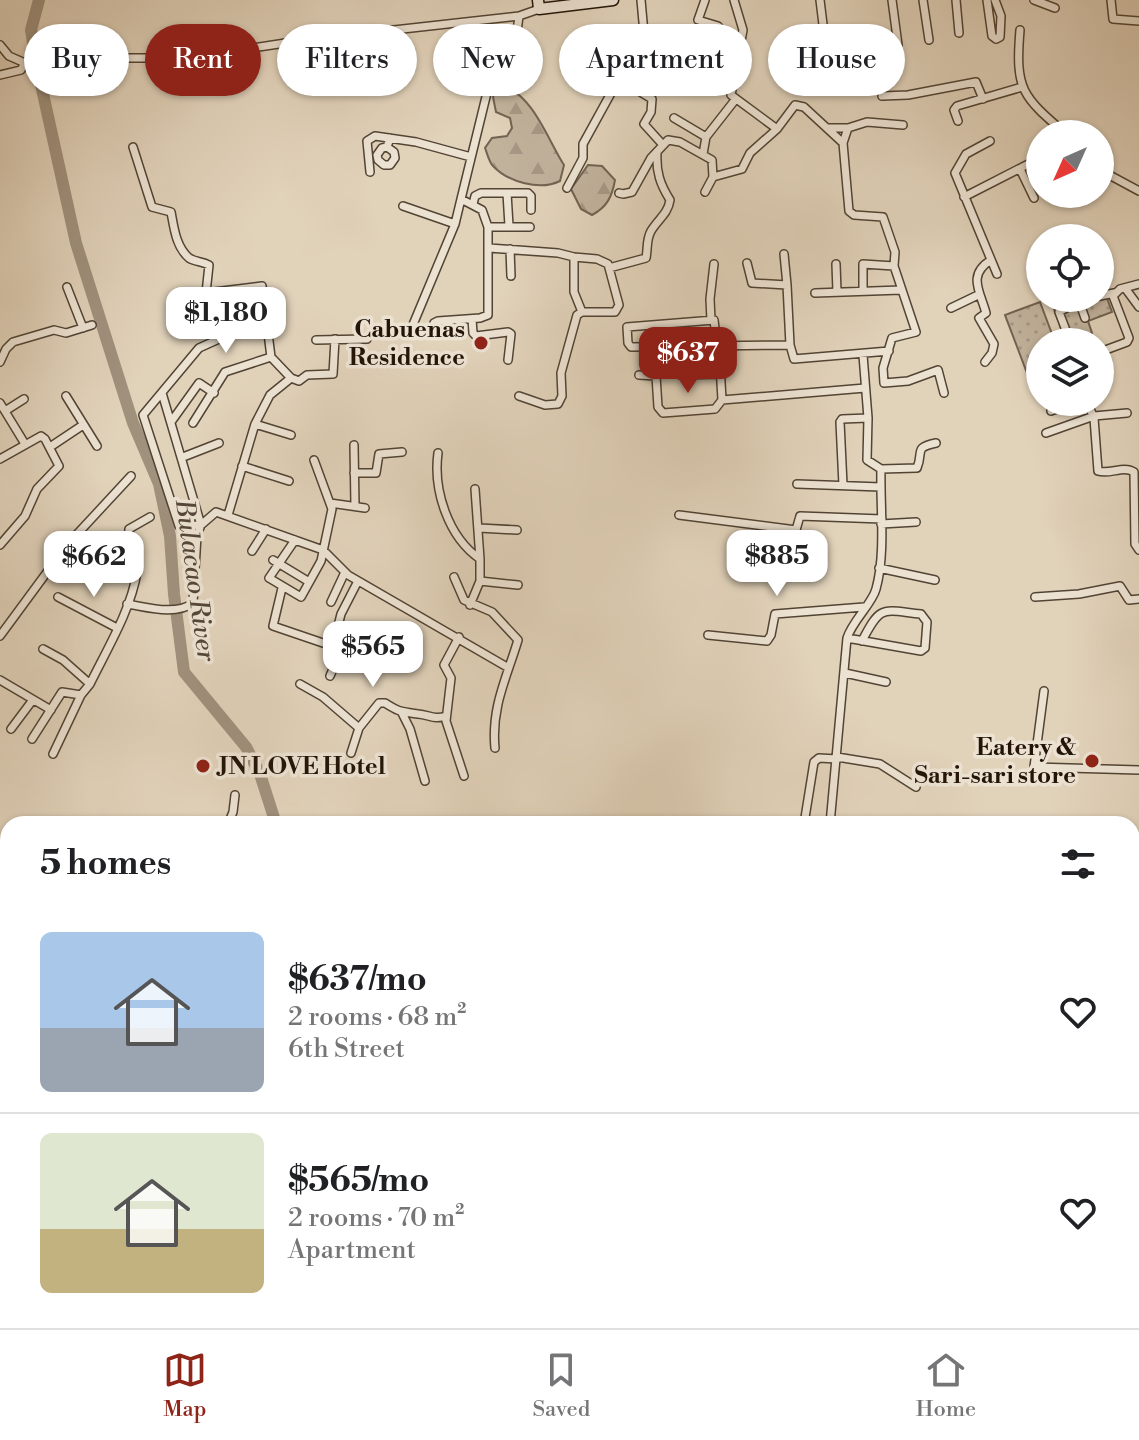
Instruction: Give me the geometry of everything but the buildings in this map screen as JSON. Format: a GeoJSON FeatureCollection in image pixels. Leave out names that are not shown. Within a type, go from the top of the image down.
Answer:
{"type":"FeatureCollection","features":[{"type":"Feature","properties":{"kind":"street"},"geometry":{"type":"LineString","coordinates":[[129,58],[186,58],[292,42],[333,46],[358,34],[519,16],[538,5],[613,0]]}},
{"type":"Feature","properties":{"kind":"street"},"geometry":{"type":"LineString","coordinates":[[641,0],[643,24]]}},
{"type":"Feature","properties":{"kind":"street"},"geometry":{"type":"LineString","coordinates":[[705,0],[698,20],[711,24]]}},
{"type":"Feature","properties":{"kind":"street"},"geometry":{"type":"LineString","coordinates":[[734,0],[743,30],[730,92],[735,100],[777,129]]}},
{"type":"Feature","properties":{"kind":"street"},"geometry":{"type":"LineString","coordinates":[[820,0],[823,24]]}},
{"type":"Feature","properties":{"kind":"street"},"geometry":{"type":"LineString","coordinates":[[892,0],[895,24]]}},
{"type":"Feature","properties":{"kind":"street"},"geometry":{"type":"LineString","coordinates":[[923,0],[929,40]]}},
{"type":"Feature","properties":{"kind":"street"},"geometry":{"type":"LineString","coordinates":[[956,0],[959,33]]}},
{"type":"Feature","properties":{"kind":"street"},"geometry":{"type":"LineString","coordinates":[[987,0],[992,36],[996,39],[1000,37],[1002,23],[995,0]]}},
{"type":"Feature","properties":{"kind":"street"},"geometry":{"type":"LineString","coordinates":[[1034,0],[1055,8]]}},
{"type":"Feature","properties":{"kind":"street"},"geometry":{"type":"LineString","coordinates":[[1111,0],[1113,19],[1139,21]]}},
{"type":"Feature","properties":{"kind":"street"},"geometry":{"type":"LineString","coordinates":[[461,199],[484,213],[488,227],[488,315],[438,321],[429,336],[412,328],[455,224],[471,157],[495,60],[503,48],[516,39],[519,16]]}},
{"type":"Feature","properties":{"kind":"street"},"geometry":{"type":"LineString","coordinates":[[1020,30],[1017,65],[1022,87],[1032,105],[1050,120]]}},
{"type":"Feature","properties":{"kind":"street"},"geometry":{"type":"LineString","coordinates":[[0,45],[9,56],[24,60]]}},
{"type":"Feature","properties":{"kind":"street"},"geometry":{"type":"LineString","coordinates":[[0,75],[24,67]]}},
{"type":"Feature","properties":{"kind":"street"},"geometry":{"type":"LineString","coordinates":[[905,95],[976,82],[983,99]]}},
{"type":"Feature","properties":{"kind":"street"},"geometry":{"type":"LineString","coordinates":[[958,121],[955,108],[1022,87]]}},
{"type":"Feature","properties":{"kind":"street"},"geometry":{"type":"LineString","coordinates":[[567,188],[583,158],[583,144],[610,96]]}},
{"type":"Feature","properties":{"kind":"street"},"geometry":{"type":"LineString","coordinates":[[647,96],[652,99],[651,112],[644,124],[663,145]]}},
{"type":"Feature","properties":{"kind":"street"},"geometry":{"type":"LineString","coordinates":[[703,154],[706,137],[735,100]]}},
{"type":"Feature","properties":{"kind":"street"},"geometry":{"type":"LineString","coordinates":[[713,177],[742,169],[750,153],[799,104],[843,143]]}},
{"type":"Feature","properties":{"kind":"street"},"geometry":{"type":"LineString","coordinates":[[674,118],[706,137]]}},
{"type":"Feature","properties":{"kind":"street"},"geometry":{"type":"LineString","coordinates":[[825,128],[848,128],[867,122],[903,125]]}},
{"type":"Feature","properties":{"kind":"street"},"geometry":{"type":"LineString","coordinates":[[848,128],[843,143],[849,211],[854,215],[883,217],[895,252],[894,266],[915,333],[892,337],[883,368],[885,384],[908,381],[938,370],[944,393]]}},
{"type":"Feature","properties":{"kind":"street"},"geometry":{"type":"LineString","coordinates":[[370,172],[368,139],[375,136],[389,143],[416,142],[471,157]]}},
{"type":"Feature","properties":{"kind":"street"},"geometry":{"type":"LineString","coordinates":[[619,193],[632,192],[668,140],[680,142],[712,160],[713,177],[705,192]]}},
{"type":"Feature","properties":{"kind":"street"},"geometry":{"type":"LineString","coordinates":[[990,141],[966,154],[957,166],[956,180],[997,274]]}},
{"type":"Feature","properties":{"kind":"street"},"geometry":{"type":"LineString","coordinates":[[133,147],[152,207],[171,212],[175,236],[186,255],[209,265],[206,293],[262,286],[271,357],[291,378],[299,381],[307,375],[333,374],[335,339]]}},
{"type":"Feature","properties":{"kind":"street"},"geometry":{"type":"LineString","coordinates":[[609,268],[646,258],[646,242],[653,227],[669,208],[670,200],[660,185],[656,168],[657,152]]}},
{"type":"Feature","properties":{"kind":"street"},"geometry":{"type":"LineString","coordinates":[[964,197],[1026,166]]}},
{"type":"Feature","properties":{"kind":"street"},"geometry":{"type":"LineString","coordinates":[[1020,169],[1026,181]]}},
{"type":"Feature","properties":{"kind":"street"},"geometry":{"type":"LineString","coordinates":[[1114,178],[1139,191]]}},
{"type":"Feature","properties":{"kind":"street"},"geometry":{"type":"LineString","coordinates":[[473,204],[475,196],[481,193],[528,193],[531,196],[531,210]]}},
{"type":"Feature","properties":{"kind":"street"},"geometry":{"type":"LineString","coordinates":[[507,193],[509,226]]}},
{"type":"Feature","properties":{"kind":"street"},"geometry":{"type":"LineString","coordinates":[[403,206],[455,224]]}},
{"type":"Feature","properties":{"kind":"street"},"geometry":{"type":"LineString","coordinates":[[488,227],[530,227]]}},
{"type":"Feature","properties":{"kind":"street"},"geometry":{"type":"LineString","coordinates":[[489,248],[601,260],[609,268],[619,305],[615,312],[582,312],[577,315],[561,373],[562,396],[558,404],[545,405],[519,396]]}},
{"type":"Feature","properties":{"kind":"street"},"geometry":{"type":"LineString","coordinates":[[510,249],[511,276]]}},
{"type":"Feature","properties":{"kind":"street"},"geometry":{"type":"LineString","coordinates":[[784,254],[790,345],[792,355],[798,361],[889,351]]}},
{"type":"Feature","properties":{"kind":"street"},"geometry":{"type":"LineString","coordinates":[[574,257],[574,292],[582,312]]}},
{"type":"Feature","properties":{"kind":"street"},"geometry":{"type":"LineString","coordinates":[[985,362],[994,344],[979,318],[986,313],[978,295],[979,269],[991,260]]}},
{"type":"Feature","properties":{"kind":"street"},"geometry":{"type":"LineString","coordinates":[[747,263],[752,283],[787,285]]}},
{"type":"Feature","properties":{"kind":"street"},"geometry":{"type":"LineString","coordinates":[[711,320],[714,264]]}},
{"type":"Feature","properties":{"kind":"street"},"geometry":{"type":"LineString","coordinates":[[836,264],[837,292]]}},
{"type":"Feature","properties":{"kind":"street"},"geometry":{"type":"LineString","coordinates":[[863,291],[862,264],[894,266]]}},
{"type":"Feature","properties":{"kind":"street"},"geometry":{"type":"LineString","coordinates":[[1114,293],[1139,284]]}},
{"type":"Feature","properties":{"kind":"street"},"geometry":{"type":"LineString","coordinates":[[67,287],[83,328]]}},
{"type":"Feature","properties":{"kind":"street"},"geometry":{"type":"LineString","coordinates":[[1125,288],[1139,307]]}},
{"type":"Feature","properties":{"kind":"street"},"geometry":{"type":"LineString","coordinates":[[815,293],[901,290]]}},
{"type":"Feature","properties":{"kind":"street"},"geometry":{"type":"LineString","coordinates":[[951,308],[978,295]]}},
{"type":"Feature","properties":{"kind":"street"},"geometry":{"type":"LineString","coordinates":[[1114,300],[1129,338],[1127,342],[1114,347]]}},
{"type":"Feature","properties":{"kind":"street"},"geometry":{"type":"LineString","coordinates":[[1083,312],[1085,318]]}},
{"type":"Feature","properties":{"kind":"street"},"geometry":{"type":"LineString","coordinates":[[476,318],[473,333],[476,336],[511,334],[508,360]]}},
{"type":"Feature","properties":{"kind":"street"},"geometry":{"type":"LineString","coordinates":[[717,345],[715,322],[711,320],[630,325],[627,330],[629,346],[790,345]]}},
{"type":"Feature","properties":{"kind":"street"},"geometry":{"type":"LineString","coordinates":[[0,362],[13,342],[54,330],[66,333],[92,325]]}},
{"type":"Feature","properties":{"kind":"street"},"geometry":{"type":"LineString","coordinates":[[201,525],[179,526],[143,415],[199,348],[230,334]]}},
{"type":"Feature","properties":{"kind":"street"},"geometry":{"type":"LineString","coordinates":[[316,340],[367,339]]}},
{"type":"Feature","properties":{"kind":"street"},"geometry":{"type":"LineString","coordinates":[[863,355],[868,418],[867,460],[881,469],[917,468],[919,449],[936,443]]}},
{"type":"Feature","properties":{"kind":"street"},"geometry":{"type":"LineString","coordinates":[[193,423],[225,372],[271,357]]}},
{"type":"Feature","properties":{"kind":"street"},"geometry":{"type":"LineString","coordinates":[[639,375],[656,376],[659,411],[663,413],[715,409],[722,400],[721,369],[680,375]]}},
{"type":"Feature","properties":{"kind":"street"},"geometry":{"type":"LineString","coordinates":[[228,515],[255,424],[270,395],[291,378]]}},
{"type":"Feature","properties":{"kind":"street"},"geometry":{"type":"LineString","coordinates":[[171,422],[199,383],[214,393]]}},
{"type":"Feature","properties":{"kind":"street"},"geometry":{"type":"LineString","coordinates":[[722,400],[865,388]]}},
{"type":"Feature","properties":{"kind":"street"},"geometry":{"type":"LineString","coordinates":[[162,393],[201,525]]}},
{"type":"Feature","properties":{"kind":"street"},"geometry":{"type":"LineString","coordinates":[[66,396],[97,446]]}},
{"type":"Feature","properties":{"kind":"street"},"geometry":{"type":"LineString","coordinates":[[24,399],[2,407],[25,444]]}},
{"type":"Feature","properties":{"kind":"street"},"geometry":{"type":"LineString","coordinates":[[1114,414],[1127,413]]}},
{"type":"Feature","properties":{"kind":"street"},"geometry":{"type":"LineString","coordinates":[[1046,433],[1094,416],[1098,471],[1104,473],[1126,469],[1134,472],[1135,544],[1139,550]]}},
{"type":"Feature","properties":{"kind":"street"},"geometry":{"type":"LineString","coordinates":[[843,485],[840,422],[868,418]]}},
{"type":"Feature","properties":{"kind":"street"},"geometry":{"type":"LineString","coordinates":[[255,424],[291,435]]}},
{"type":"Feature","properties":{"kind":"street"},"geometry":{"type":"LineString","coordinates":[[50,447],[83,425]]}},
{"type":"Feature","properties":{"kind":"street"},"geometry":{"type":"LineString","coordinates":[[0,459],[41,436],[58,463],[58,468],[37,489],[25,516],[1,541]]}},
{"type":"Feature","properties":{"kind":"street"},"geometry":{"type":"LineString","coordinates":[[183,457],[219,443]]}},
{"type":"Feature","properties":{"kind":"street"},"geometry":{"type":"LineString","coordinates":[[354,445],[355,506]]}},
{"type":"Feature","properties":{"kind":"street"},"geometry":{"type":"LineString","coordinates":[[354,473],[376,473],[379,454],[402,452]]}},
{"type":"Feature","properties":{"kind":"street"},"geometry":{"type":"LineString","coordinates":[[438,453],[437,482],[456,537],[480,559]]}},
{"type":"Feature","properties":{"kind":"street"},"geometry":{"type":"LineString","coordinates":[[295,540],[276,561],[269,578],[303,597],[321,561],[332,509],[314,460]]}},
{"type":"Feature","properties":{"kind":"street"},"geometry":{"type":"LineString","coordinates":[[242,466],[289,481]]}},
{"type":"Feature","properties":{"kind":"street"},"geometry":{"type":"LineString","coordinates":[[831,816],[847,638],[852,623],[876,590],[882,522],[881,469]]}},
{"type":"Feature","properties":{"kind":"street"},"geometry":{"type":"LineString","coordinates":[[0,636],[67,545],[131,476]]}},
{"type":"Feature","properties":{"kind":"street"},"geometry":{"type":"LineString","coordinates":[[797,484],[881,487]]}},
{"type":"Feature","properties":{"kind":"street"},"geometry":{"type":"LineString","coordinates":[[470,605],[480,581],[475,489]]}},
{"type":"Feature","properties":{"kind":"street"},"geometry":{"type":"LineString","coordinates":[[330,503],[365,508]]}},
{"type":"Feature","properties":{"kind":"street"},"geometry":{"type":"LineString","coordinates":[[127,604],[161,610],[184,608],[193,603],[197,535],[201,525],[212,514],[228,515],[323,550],[358,581],[507,667]]}},
{"type":"Feature","properties":{"kind":"street"},"geometry":{"type":"LineString","coordinates":[[679,515],[796,530]]}},
{"type":"Feature","properties":{"kind":"street"},"geometry":{"type":"LineString","coordinates":[[797,567],[796,530],[798,518],[802,515],[916,522]]}},
{"type":"Feature","properties":{"kind":"street"},"geometry":{"type":"LineString","coordinates":[[53,754],[127,604],[138,560],[128,536],[129,529],[150,517]]}},
{"type":"Feature","properties":{"kind":"street"},"geometry":{"type":"LineString","coordinates":[[479,528],[517,530]]}},
{"type":"Feature","properties":{"kind":"street"},"geometry":{"type":"LineString","coordinates":[[252,551],[266,529]]}},
{"type":"Feature","properties":{"kind":"street"},"geometry":{"type":"LineString","coordinates":[[276,561],[306,580]]}},
{"type":"Feature","properties":{"kind":"street"},"geometry":{"type":"LineString","coordinates":[[879,568],[935,580]]}},
{"type":"Feature","properties":{"kind":"street"},"geometry":{"type":"LineString","coordinates":[[331,602],[345,572]]}},
{"type":"Feature","properties":{"kind":"street"},"geometry":{"type":"LineString","coordinates":[[454,577],[464,600],[492,612],[518,639],[499,696],[495,715],[495,748]]}},
{"type":"Feature","properties":{"kind":"street"},"geometry":{"type":"LineString","coordinates":[[358,581],[337,623],[337,630],[345,641],[373,657]]}},
{"type":"Feature","properties":{"kind":"street"},"geometry":{"type":"LineString","coordinates":[[480,581],[518,585]]}},
{"type":"Feature","properties":{"kind":"street"},"geometry":{"type":"LineString","coordinates":[[1035,597],[1079,594],[1120,586],[1130,600],[1139,599]]}},
{"type":"Feature","properties":{"kind":"street"},"geometry":{"type":"LineString","coordinates":[[282,588],[273,626],[323,643]]}},
{"type":"Feature","properties":{"kind":"street"},"geometry":{"type":"LineString","coordinates":[[58,597],[117,628]]}},
{"type":"Feature","properties":{"kind":"street"},"geometry":{"type":"LineString","coordinates":[[708,635],[767,641],[775,614],[864,607]]}},
{"type":"Feature","properties":{"kind":"street"},"geometry":{"type":"LineString","coordinates":[[847,638],[862,641],[924,650],[928,628],[923,615],[884,611],[877,614],[862,641]]}},
{"type":"Feature","properties":{"kind":"street"},"geometry":{"type":"LineString","coordinates":[[459,637],[444,665],[451,678],[446,716],[464,776]]}},
{"type":"Feature","properties":{"kind":"street"},"geometry":{"type":"LineString","coordinates":[[330,676],[345,641]]}},
{"type":"Feature","properties":{"kind":"street"},"geometry":{"type":"LineString","coordinates":[[43,649],[63,660],[90,684]]}},
{"type":"Feature","properties":{"kind":"street"},"geometry":{"type":"LineString","coordinates":[[845,673],[886,682]]}},
{"type":"Feature","properties":{"kind":"street"},"geometry":{"type":"LineString","coordinates":[[0,680],[51,710]]}},
{"type":"Feature","properties":{"kind":"street"},"geometry":{"type":"LineString","coordinates":[[300,684],[323,697],[359,728]]}},
{"type":"Feature","properties":{"kind":"street"},"geometry":{"type":"LineString","coordinates":[[32,739],[64,691],[81,695]]}},
{"type":"Feature","properties":{"kind":"street"},"geometry":{"type":"LineString","coordinates":[[1044,691],[1034,767],[1139,770]]}},
{"type":"Feature","properties":{"kind":"street"},"geometry":{"type":"LineString","coordinates":[[11,729],[32,701]]}},
{"type":"Feature","properties":{"kind":"street"},"geometry":{"type":"LineString","coordinates":[[351,753],[359,728],[379,703],[402,713],[431,719],[446,716]]}},
{"type":"Feature","properties":{"kind":"street"},"geometry":{"type":"LineString","coordinates":[[402,713],[412,735],[425,781]]}},
{"type":"Feature","properties":{"kind":"street"},"geometry":{"type":"LineString","coordinates":[[805,816],[814,762],[819,758],[880,764],[916,787]]}},
{"type":"Feature","properties":{"kind":"street"},"geometry":{"type":"LineString","coordinates":[[231,816],[235,795]]}},
{"type":"Feature","properties":{"kind":"green space"},"geometry":{"type":"Polygon","coordinates":[[[520,96],[532,109],[564,165],[560,181],[543,185],[525,183],[499,172],[493,166],[485,148],[492,138],[507,136],[512,128],[510,118],[496,112],[493,97],[520,96]]]}},
{"type":"Feature","properties":{"kind":"green space"},"geometry":{"type":"Polygon","coordinates":[[[588,165],[602,166],[615,180],[608,201],[592,215],[581,209],[571,189],[588,165]]]}},
{"type":"Feature","properties":{"kind":"green space"},"geometry":{"type":"Polygon","coordinates":[[[1026,307],[1026,312],[1044,312],[1050,328],[1026,328],[1026,370],[1005,315],[1026,307]]]}},
{"type":"Feature","properties":{"kind":"green space"},"geometry":{"type":"Polygon","coordinates":[[[1055,312],[1112,312],[1088,321],[1090,328],[1061,328],[1055,312]]]}},
{"type":"Feature","properties":{"kind":"waterway","name":"Bulacao River"},"geometry":{"type":"LineString","coordinates":[[39,0],[31,30],[36,62],[76,243],[133,423],[159,484],[170,536],[184,672],[246,747],[260,774],[273,816]]}},
{"type":"Feature","properties":{"kind":"place","name":"Cabuenas Residence"},"geometry":{"type":"Point","coordinates":[481,343]}},
{"type":"Feature","properties":{"kind":"place","name":"Eatery & Sari-sari store"},"geometry":{"type":"Point","coordinates":[1092,761]}},
{"type":"Feature","properties":{"kind":"place","name":"JN LOVE Hotel"},"geometry":{"type":"Point","coordinates":[203,766]}}]}
